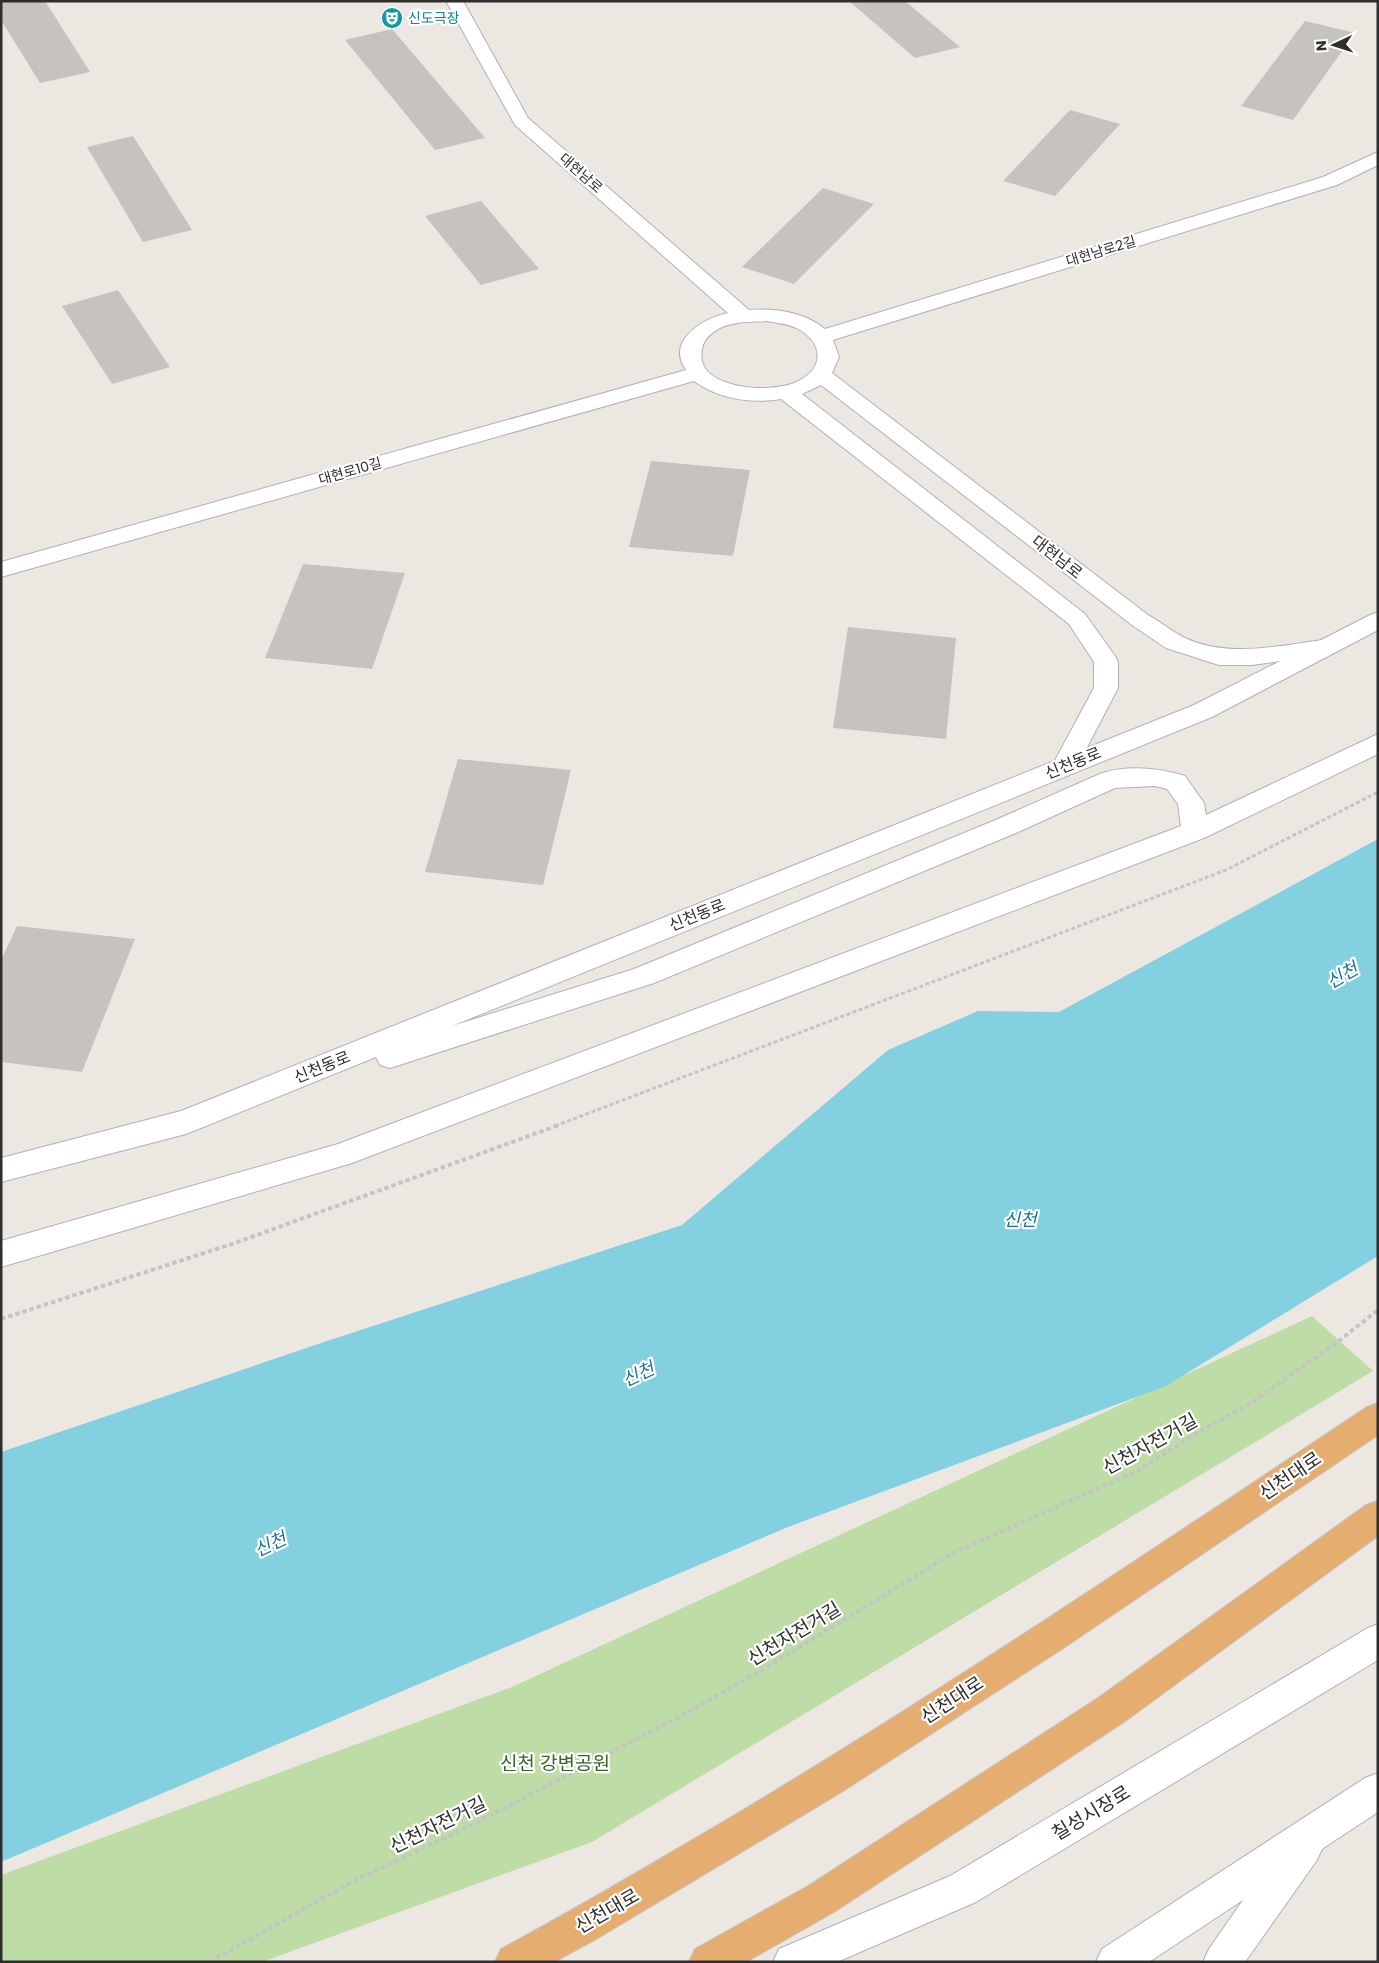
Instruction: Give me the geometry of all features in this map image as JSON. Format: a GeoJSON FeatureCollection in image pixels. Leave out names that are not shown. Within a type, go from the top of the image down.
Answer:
{"type":"FeatureCollection","features":[{"type":"Feature","properties":{"kind":"highway","name":"신천대로"},"geometry":{"type":"LineString","coordinates":[[514,1962],[585,1925],[827,1780],[1054,1635],[1378,1417]]}},
{"type":"Feature","properties":{"kind":"highway"},"geometry":{"type":"LineString","coordinates":[[708,1962],[821,1899],[1111,1710],[1378,1516]]}},
{"type":"Feature","properties":{"kind":"street","name":"대현남로"},"geometry":{"type":"LineString","coordinates":[[454,1],[521,121],[744,316]]}},
{"type":"Feature","properties":{"kind":"street","name":"대현남로2길"},"geometry":{"type":"LineString","coordinates":[[821,337],[1330,181],[1378,158]]}},
{"type":"Feature","properties":{"kind":"street"},"geometry":{"type":"LineString","coordinates":[[767,315],[788,319],[807,326],[821,337],[828,349],[828,362],[821,375],[806,385],[787,392],[764,395],[742,394],[720,388],[704,378],[693,366],[690,353],[695,340],[706,328],[724,320],[744,316],[767,315]]}},
{"type":"Feature","properties":{"kind":"street","name":"대현로10길"},"geometry":{"type":"LineString","coordinates":[[1,570],[699,373]]}},
{"type":"Feature","properties":{"kind":"street","name":"대현남로"},"geometry":{"type":"LineString","coordinates":[[821,375],[1140,620],[1174,642],[1219,657],[1252,657],[1323,648]]}},
{"type":"Feature","properties":{"kind":"street"},"geometry":{"type":"LineString","coordinates":[[787,392],[1077,619],[1106,662],[1106,688],[1065,766]]}},
{"type":"Feature","properties":{"kind":"street","name":"신천동로"},"geometry":{"type":"LineString","coordinates":[[1,1170],[186,1122],[1203,711],[1378,620]]}},
{"type":"Feature","properties":{"kind":"street"},"geometry":{"type":"LineString","coordinates":[[1,1254],[342,1155],[1195,831],[1378,743]]}},
{"type":"Feature","properties":{"kind":"street"},"geometry":{"type":"LineString","coordinates":[[186,1122],[644,976],[1007,826],[1111,779],[1156,777],[1176,782],[1191,803],[1195,831]]}},
{"type":"Feature","properties":{"kind":"street","name":"칠성시장로"},"geometry":{"type":"LineString","coordinates":[[792,1962],[964,1889],[1378,1641]]}},
{"type":"Feature","properties":{"kind":"street"},"geometry":{"type":"LineString","coordinates":[[1115,1962],[1378,1791]]}},
{"type":"Feature","properties":{"kind":"street"},"geometry":{"type":"LineString","coordinates":[[1222,1962],[1313,1834]]}},
{"type":"Feature","properties":{"kind":"path"},"geometry":{"type":"LineString","coordinates":[[1,1319],[235,1243],[614,1105],[1226,870],[1378,792]]}},
{"type":"Feature","properties":{"kind":"path","name":"신천자전거길"},"geometry":{"type":"LineString","coordinates":[[210,1962],[348,1884],[470,1826],[694,1709],[782,1658],[951,1554],[1135,1472],[1197,1433],[1253,1402],[1340,1340],[1378,1310]]}},
{"type":"Feature","properties":{"kind":"green space","name":"신천 강변공원"},"geometry":{"type":"Polygon","coordinates":[[[1312,1316],[1373,1371],[592,1842],[262,1962],[1,1962],[1,1875],[512,1687],[1312,1316]]]}},
{"type":"Feature","properties":{"kind":"water","name":"신천"},"geometry":{"type":"Polygon","coordinates":[[[1378,839],[1378,1256],[1166,1386],[788,1527],[1,1862],[1,1452],[324,1342],[682,1225],[888,1050],[978,1011],[1059,1012],[1378,839]]]}},
{"type":"Feature","properties":{"kind":"building"},"geometry":{"type":"Polygon","coordinates":[[[1,1],[45,1],[90,72],[40,83],[1,20],[1,1]]]}},
{"type":"Feature","properties":{"kind":"building"},"geometry":{"type":"Polygon","coordinates":[[[849,1],[905,1],[960,47],[915,58],[849,1]]]}},
{"type":"Feature","properties":{"kind":"building"},"geometry":{"type":"Polygon","coordinates":[[[1305,21],[1355,33],[1293,120],[1241,106],[1305,21]]]}},
{"type":"Feature","properties":{"kind":"building"},"geometry":{"type":"Polygon","coordinates":[[[392,29],[485,138],[435,150],[345,40],[392,29]]]}},
{"type":"Feature","properties":{"kind":"building"},"geometry":{"type":"Polygon","coordinates":[[[1070,110],[1120,124],[1055,196],[1003,181],[1070,110]]]}},
{"type":"Feature","properties":{"kind":"building"},"geometry":{"type":"Polygon","coordinates":[[[133,136],[192,230],[143,242],[87,147],[133,136]]]}},
{"type":"Feature","properties":{"kind":"building"},"geometry":{"type":"Polygon","coordinates":[[[823,188],[874,204],[794,284],[742,267],[823,188]]]}},
{"type":"Feature","properties":{"kind":"building"},"geometry":{"type":"Polygon","coordinates":[[[481,201],[539,269],[481,285],[425,216],[481,201]]]}},
{"type":"Feature","properties":{"kind":"building"},"geometry":{"type":"Polygon","coordinates":[[[118,290],[170,367],[112,384],[62,306],[118,290]]]}},
{"type":"Feature","properties":{"kind":"building"},"geometry":{"type":"Polygon","coordinates":[[[651,461],[750,470],[733,556],[629,547],[651,461]]]}},
{"type":"Feature","properties":{"kind":"building"},"geometry":{"type":"Polygon","coordinates":[[[303,564],[405,573],[372,669],[265,658],[303,564]]]}},
{"type":"Feature","properties":{"kind":"building"},"geometry":{"type":"Polygon","coordinates":[[[848,627],[956,638],[946,739],[833,728],[848,627]]]}},
{"type":"Feature","properties":{"kind":"building"},"geometry":{"type":"Polygon","coordinates":[[[458,759],[571,770],[543,885],[425,872],[458,759]]]}},
{"type":"Feature","properties":{"kind":"building"},"geometry":{"type":"Polygon","coordinates":[[[17,926],[135,939],[82,1072],[1,1062],[1,960],[17,926]]]}},
{"type":"Feature","properties":{"kind":"place","name":"신도극장"},"geometry":{"type":"Point","coordinates":[392,18]}}]}
